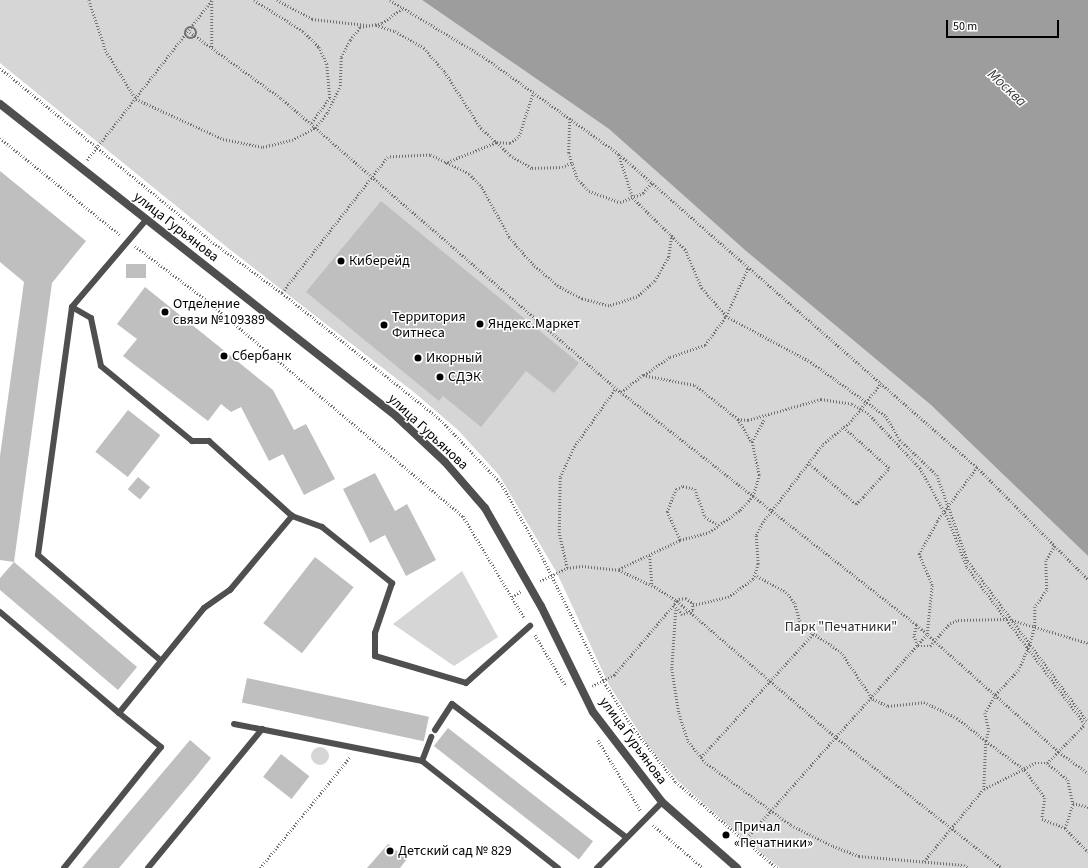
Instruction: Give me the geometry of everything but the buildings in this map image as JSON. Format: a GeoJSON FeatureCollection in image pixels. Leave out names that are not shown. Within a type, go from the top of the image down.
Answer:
{"type":"FeatureCollection","features":[{"type":"Feature","properties":{"kind":"street","name":"улица Гурьянова"},"geometry":{"type":"LineString","coordinates":[[0,104],[396,416],[445,462],[485,508],[541,606],[593,712],[662,802],[737,868]]}},
{"type":"Feature","properties":{"kind":"lane"},"geometry":{"type":"LineString","coordinates":[[146,220],[72,307],[38,555],[160,660]]}},
{"type":"Feature","properties":{"kind":"lane"},"geometry":{"type":"LineString","coordinates":[[72,307],[91,318],[101,366],[192,441],[209,441],[292,516],[322,527],[392,583],[375,633],[375,656],[466,683],[530,626]]}},
{"type":"Feature","properties":{"kind":"lane"},"geometry":{"type":"LineString","coordinates":[[119,713],[160,660],[204,608],[230,590],[292,516]]}},
{"type":"Feature","properties":{"kind":"lane"},"geometry":{"type":"LineString","coordinates":[[0,612],[161,747],[64,868]]}},
{"type":"Feature","properties":{"kind":"lane"},"geometry":{"type":"LineString","coordinates":[[435,730],[452,704],[626,837]]}},
{"type":"Feature","properties":{"kind":"lane"},"geometry":{"type":"LineString","coordinates":[[234,724],[422,762],[558,868]]}},
{"type":"Feature","properties":{"kind":"lane"},"geometry":{"type":"LineString","coordinates":[[148,868],[262,729]]}},
{"type":"Feature","properties":{"kind":"lane"},"geometry":{"type":"LineString","coordinates":[[422,762],[431,737]]}},
{"type":"Feature","properties":{"kind":"lane"},"geometry":{"type":"LineString","coordinates":[[597,868],[662,802]]}},
{"type":"Feature","properties":{"kind":"path"},"geometry":{"type":"LineString","coordinates":[[89,0],[106,51],[136,99],[223,139],[263,147],[292,140],[315,128],[327,113],[340,86],[341,57],[350,40],[360,27],[374,25],[403,8]]}},
{"type":"Feature","properties":{"kind":"path"},"geometry":{"type":"LineString","coordinates":[[212,0],[212,48]]}},
{"type":"Feature","properties":{"kind":"path"},"geometry":{"type":"LineString","coordinates":[[80,168],[190,32],[212,0]]}},
{"type":"Feature","properties":{"kind":"path"},"geometry":{"type":"LineString","coordinates":[[254,0],[303,32],[319,47],[327,64],[330,98],[311,124]]}},
{"type":"Feature","properties":{"kind":"path"},"geometry":{"type":"LineString","coordinates":[[277,0],[312,19],[374,25],[395,31],[424,48],[445,72],[481,128],[532,168],[562,167],[573,162]]}},
{"type":"Feature","properties":{"kind":"path"},"geometry":{"type":"LineString","coordinates":[[390,0],[533,93],[619,154],[748,268],[882,382],[977,467],[1088,579]]}},
{"type":"Feature","properties":{"kind":"path"},"geometry":{"type":"LineString","coordinates":[[186,37],[186,29],[194,26]]}},
{"type":"Feature","properties":{"kind":"path"},"geometry":{"type":"LineString","coordinates":[[194,26],[196,36]]}},
{"type":"Feature","properties":{"kind":"path"},"geometry":{"type":"LineString","coordinates":[[190,32],[311,124],[616,388],[917,625],[1059,752],[1088,773]]}},
{"type":"Feature","properties":{"kind":"path"},"geometry":{"type":"LineString","coordinates":[[186,37],[196,36]]}},
{"type":"Feature","properties":{"kind":"path"},"geometry":{"type":"LineString","coordinates":[[0,68],[96,148],[282,293]]}},
{"type":"Feature","properties":{"kind":"path"},"geometry":{"type":"LineString","coordinates":[[445,163],[497,142],[510,143],[519,136],[533,93]]}},
{"type":"Feature","properties":{"kind":"path"},"geometry":{"type":"LineString","coordinates":[[570,119],[569,153],[577,178],[589,191],[620,202],[634,198],[652,182]]}},
{"type":"Feature","properties":{"kind":"path"},"geometry":{"type":"LineString","coordinates":[[0,138],[128,240],[206,299],[463,516],[569,691]]}},
{"type":"Feature","properties":{"kind":"path"},"geometry":{"type":"LineString","coordinates":[[619,154],[634,198],[672,235],[685,250],[702,288],[726,316],[811,362],[886,416],[900,440],[937,475],[962,551],[1087,722]]}},
{"type":"Feature","properties":{"kind":"path"},"geometry":{"type":"LineString","coordinates":[[284,290],[388,157],[430,155],[469,174],[482,188],[509,237],[533,265],[558,286],[582,299],[609,306],[637,297],[655,281],[669,257],[672,235]]}},
{"type":"Feature","properties":{"kind":"path"},"geometry":{"type":"LineString","coordinates":[[621,392],[670,357],[705,345],[726,316],[748,268]]}},
{"type":"Feature","properties":{"kind":"path"},"geometry":{"type":"LineString","coordinates":[[619,570],[680,540],[719,525],[753,496],[759,475],[752,442],[738,419],[695,385],[643,376]]}},
{"type":"Feature","properties":{"kind":"path"},"geometry":{"type":"LineString","coordinates":[[756,576],[756,535],[824,444],[866,403],[882,382]]}},
{"type":"Feature","properties":{"kind":"path"},"geometry":{"type":"LineString","coordinates":[[567,568],[560,533],[560,477],[574,447],[616,388]]}},
{"type":"Feature","properties":{"kind":"path"},"geometry":{"type":"LineString","coordinates":[[738,419],[765,418],[803,402],[821,399],[838,399],[861,408],[920,468],[944,511],[960,556],[1028,648],[1087,722]]}},
{"type":"Feature","properties":{"kind":"path"},"geometry":{"type":"LineString","coordinates":[[752,442],[765,418]]}},
{"type":"Feature","properties":{"kind":"path"},"geometry":{"type":"LineString","coordinates":[[810,464],[856,504],[889,468],[843,427]]}},
{"type":"Feature","properties":{"kind":"path"},"geometry":{"type":"LineString","coordinates":[[743,842],[770,808],[873,699],[927,634],[932,585],[919,554],[944,511],[977,467]]}},
{"type":"Feature","properties":{"kind":"path"},"geometry":{"type":"LineString","coordinates":[[680,540],[667,512],[676,489],[683,486],[695,489],[705,517],[719,525]]}},
{"type":"Feature","properties":{"kind":"path"},"geometry":{"type":"LineString","coordinates":[[984,789],[986,741],[989,731],[986,713],[996,695],[1019,670],[1030,645],[1035,627],[1035,607],[1047,590],[1046,561],[1055,546]]}},
{"type":"Feature","properties":{"kind":"path"},"geometry":{"type":"LineString","coordinates":[[650,556],[652,586]]}},
{"type":"Feature","properties":{"kind":"path"},"geometry":{"type":"LineString","coordinates":[[557,573],[567,568],[619,570],[652,586],[677,601],[837,738],[1002,868]]}},
{"type":"Feature","properties":{"kind":"path"},"geometry":{"type":"LineString","coordinates":[[693,605],[728,597],[756,576]]}},
{"type":"Feature","properties":{"kind":"path"},"geometry":{"type":"LineString","coordinates":[[756,576],[786,592],[795,603],[801,625],[841,652],[873,699],[888,706],[924,702],[957,718],[1026,770],[1045,798],[1042,819],[1065,828],[1088,852]]}},
{"type":"Feature","properties":{"kind":"path"},"geometry":{"type":"LineString","coordinates":[[583,691],[614,675],[677,601],[686,598],[693,605]]}},
{"type":"Feature","properties":{"kind":"path"},"geometry":{"type":"LineString","coordinates":[[674,605],[676,610],[672,669],[679,713],[688,741],[701,757],[791,825],[859,856],[964,864],[969,868]]}},
{"type":"Feature","properties":{"kind":"path"},"geometry":{"type":"LineString","coordinates":[[676,610],[682,615],[690,612],[693,605]]}},
{"type":"Feature","properties":{"kind":"path"},"geometry":{"type":"LineString","coordinates":[[918,646],[930,646],[950,623],[958,620],[1007,619],[1088,643]]}},
{"type":"Feature","properties":{"kind":"path"},"geometry":{"type":"LineString","coordinates":[[917,625],[914,636],[918,646]]}},
{"type":"Feature","properties":{"kind":"path"},"geometry":{"type":"LineString","coordinates":[[701,757],[814,633]]}},
{"type":"Feature","properties":{"kind":"path"},"geometry":{"type":"LineString","coordinates":[[924,862],[984,789],[1026,770],[1035,763],[1047,762],[1059,752],[1087,722]]}},
{"type":"Feature","properties":{"kind":"path"},"geometry":{"type":"LineString","coordinates":[[597,738],[645,818],[703,868]]}},
{"type":"Feature","properties":{"kind":"path"},"geometry":{"type":"LineString","coordinates":[[260,868],[357,748]]}},
{"type":"Feature","properties":{"kind":"path"},"geometry":{"type":"LineString","coordinates":[[1047,762],[1068,780],[1073,803],[1065,828]]}},
{"type":"Feature","properties":{"kind":"path"},"geometry":{"type":"LineString","coordinates":[[1073,803],[1088,807]]}},
{"type":"Feature","properties":{"kind":"path"},"geometry":{"type":"LineString","coordinates":[[758,853],[777,868]]}},
{"type":"Feature","properties":{"kind":"green space","name":"Парк \"Печатники\""},"geometry":{"type":"Polygon","coordinates":[[[0,0],[422,0],[609,129],[746,251],[931,405],[1088,556],[1088,868],[780,868],[745,840],[678,781],[646,743],[609,685],[557,573],[499,475],[458,430],[415,393],[228,248],[0,63],[0,0]]]}},
{"type":"Feature","properties":{"kind":"green space"},"geometry":{"type":"Polygon","coordinates":[[[462,571],[498,637],[454,666],[393,624],[462,571]]]}},
{"type":"Feature","properties":{"kind":"green space"},"geometry":{"type":"Polygon","coordinates":[[[316,747],[324,747],[329,752],[327,763],[324,765],[316,765],[311,760],[311,752],[316,747]]]}},
{"type":"Feature","properties":{"kind":"water","name":"Москва"},"geometry":{"type":"Polygon","coordinates":[[[422,0],[1088,0],[1088,556],[931,405],[746,251],[609,129],[422,0]]]}},
{"type":"Feature","properties":{"kind":"place","name":"Киберейд"},"geometry":{"type":"Point","coordinates":[341,261]}},
{"type":"Feature","properties":{"kind":"place","name":"Отделение связи №109389"},"geometry":{"type":"Point","coordinates":[165,312]}},
{"type":"Feature","properties":{"kind":"place","name":"Яндекс.Маркет"},"geometry":{"type":"Point","coordinates":[480,324]}},
{"type":"Feature","properties":{"kind":"place","name":"Территория Фитнеса"},"geometry":{"type":"Point","coordinates":[384,325]}},
{"type":"Feature","properties":{"kind":"place","name":"Сбербанк"},"geometry":{"type":"Point","coordinates":[224,356]}},
{"type":"Feature","properties":{"kind":"place","name":"Икорный"},"geometry":{"type":"Point","coordinates":[418,358]}},
{"type":"Feature","properties":{"kind":"place","name":"СДЭК"},"geometry":{"type":"Point","coordinates":[440,377]}},
{"type":"Feature","properties":{"kind":"place","name":"Причал «Печатники»"},"geometry":{"type":"Point","coordinates":[726,835]}},
{"type":"Feature","properties":{"kind":"place","name":"Детский сад № 829"},"geometry":{"type":"Point","coordinates":[390,851]}}]}
